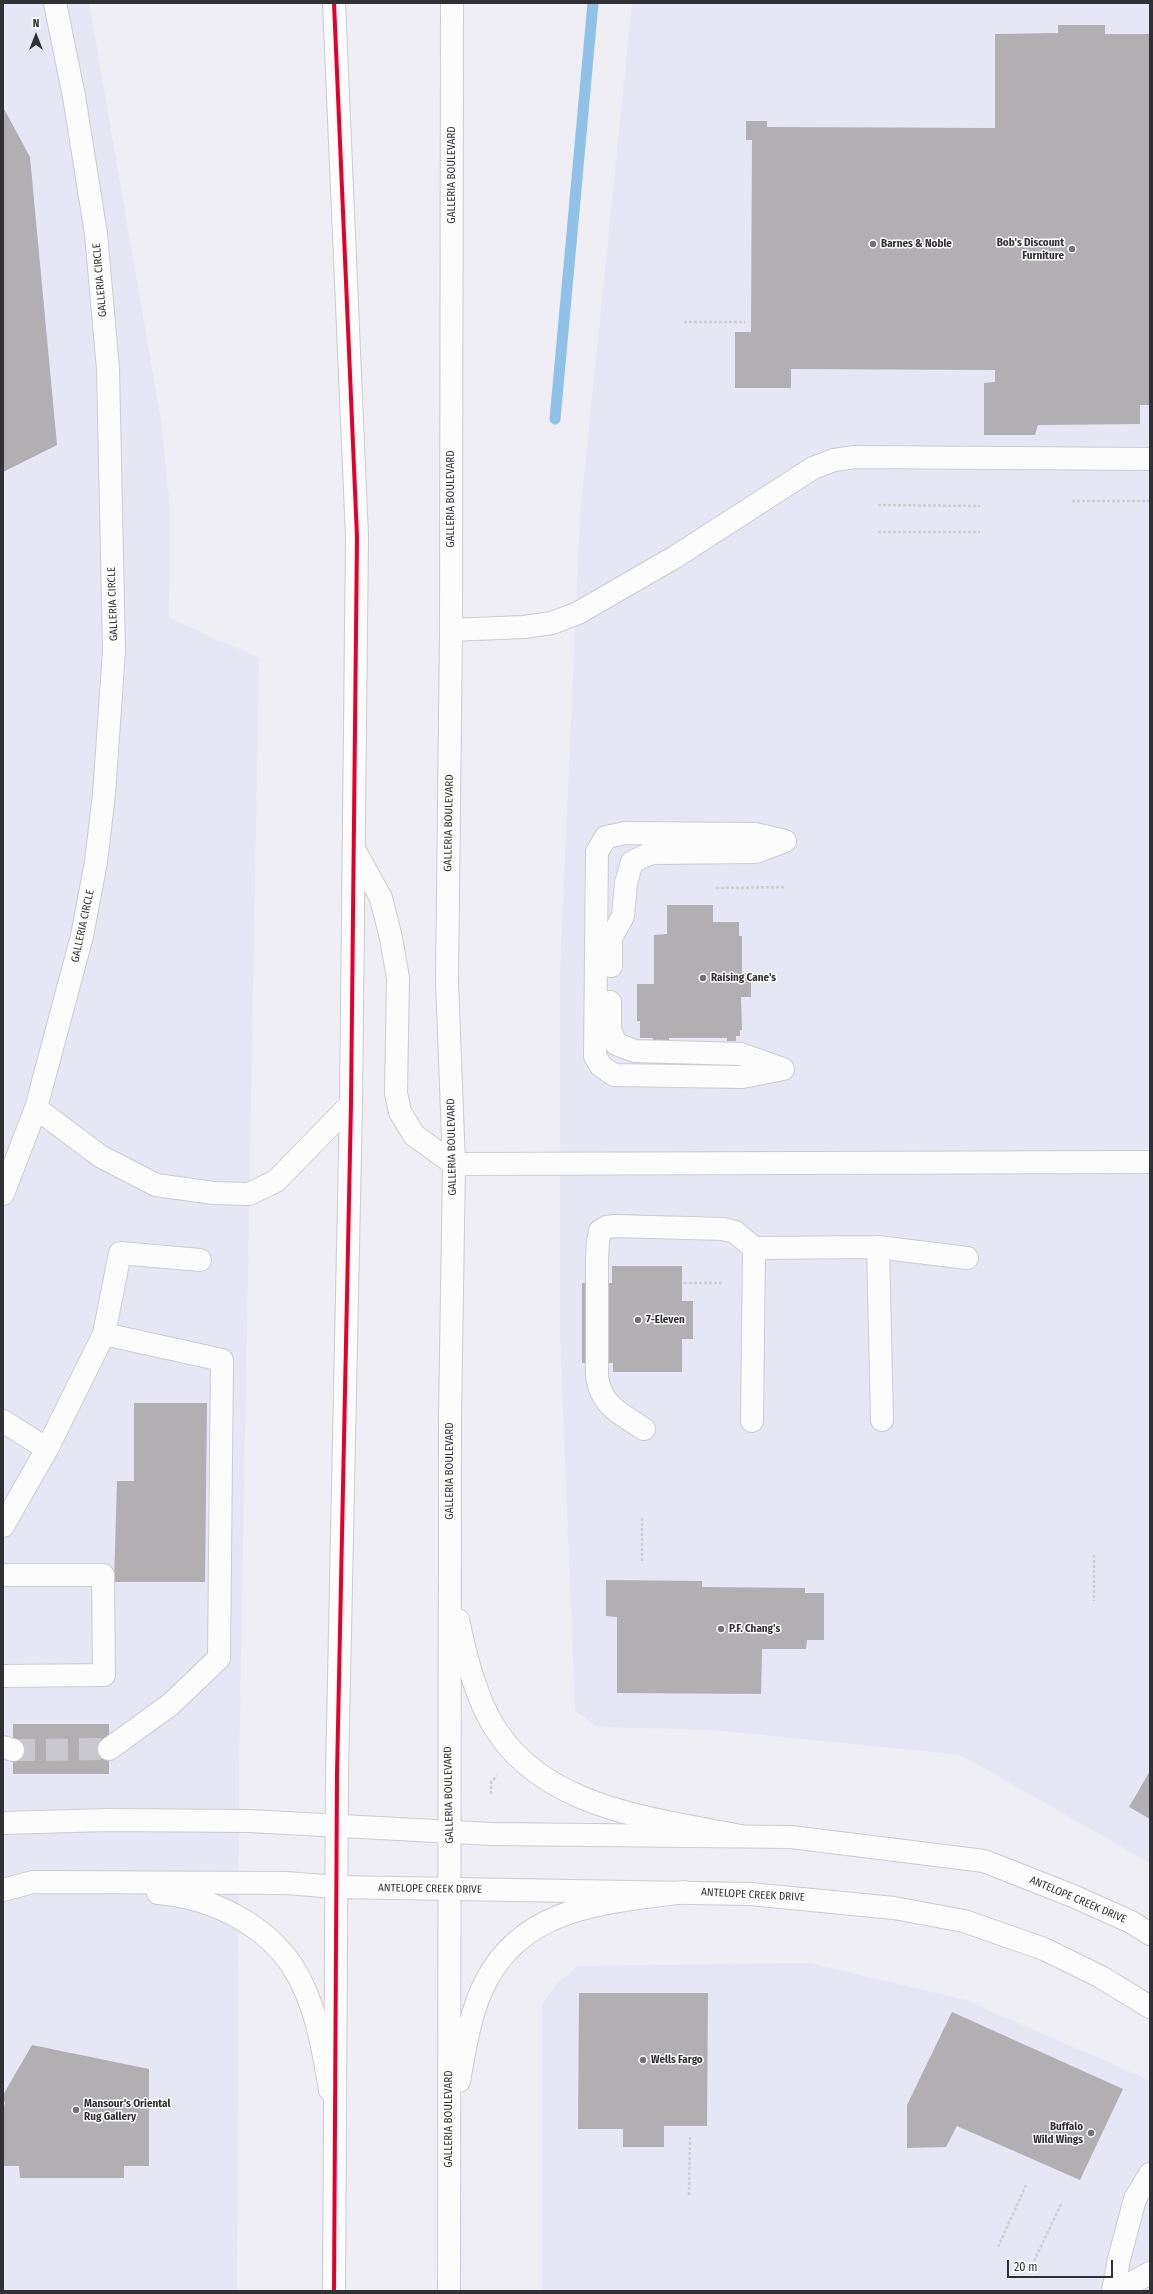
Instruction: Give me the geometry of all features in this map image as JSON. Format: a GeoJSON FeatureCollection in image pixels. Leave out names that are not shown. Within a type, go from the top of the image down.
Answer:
{"type":"FeatureCollection","features":[{"type":"Feature","properties":{"kind":"main road","name":"GALLERIA CIRCLE"},"geometry":{"type":"LineString","coordinates":[[3,1194],[36,1108],[82,936],[96,862],[110,728],[114,651],[108,369],[99,266],[96,234],[76,112],[55,3]]}},
{"type":"Feature","properties":{"kind":"main road"},"geometry":{"type":"LineString","coordinates":[[334,3],[357,537],[351,1104],[336,1826],[334,2291]]}},
{"type":"Feature","properties":{"kind":"main road","name":"GALLERIA BOULEVARD"},"geometry":{"type":"LineString","coordinates":[[449,2291],[448,2139],[450,1570],[454,1164],[447,980],[451,630],[452,3]]}},
{"type":"Feature","properties":{"kind":"main road"},"geometry":{"type":"LineString","coordinates":[[451,630],[524,627],[552,623],[578,612],[675,557],[813,468],[834,460],[855,457],[1150,459]]}},
{"type":"Feature","properties":{"kind":"main road"},"geometry":{"type":"LineString","coordinates":[[625,833],[755,834],[785,841],[756,852],[651,853],[632,862],[626,883],[623,916],[612,938],[610,1029],[616,1044],[635,1051],[740,1054],[783,1069],[742,1077],[614,1075],[601,1066],[595,1056],[597,852],[606,837],[625,833]]}},
{"type":"Feature","properties":{"kind":"main road"},"geometry":{"type":"LineString","coordinates":[[354,850],[382,898],[391,938],[398,978],[396,1093],[400,1112],[414,1135],[454,1164],[1150,1162]]}},
{"type":"Feature","properties":{"kind":"main road"},"geometry":{"type":"LineString","coordinates":[[36,1108],[100,1156],[156,1185],[214,1192],[249,1194],[276,1181],[351,1104]]}},
{"type":"Feature","properties":{"kind":"main road"},"geometry":{"type":"LineString","coordinates":[[644,1429],[610,1406],[602,1398],[599,1389],[597,1377],[597,1260],[600,1231],[607,1227],[723,1229],[736,1232],[754,1248],[878,1247],[967,1258]]}},
{"type":"Feature","properties":{"kind":"main road"},"geometry":{"type":"LineString","coordinates":[[878,1247],[882,1420]]}},
{"type":"Feature","properties":{"kind":"main road"},"geometry":{"type":"LineString","coordinates":[[752,1421],[754,1248]]}},
{"type":"Feature","properties":{"kind":"main road"},"geometry":{"type":"LineString","coordinates":[[3,1526],[47,1449],[104,1334],[120,1253],[200,1260]]}},
{"type":"Feature","properties":{"kind":"main road"},"geometry":{"type":"LineString","coordinates":[[104,1334],[222,1360],[219,1658],[171,1704],[110,1749]]}},
{"type":"Feature","properties":{"kind":"main road"},"geometry":{"type":"LineString","coordinates":[[3,1421],[47,1449]]}},
{"type":"Feature","properties":{"kind":"main road"},"geometry":{"type":"LineString","coordinates":[[450,1570],[466,1658],[479,1694],[488,1716],[501,1737],[526,1764],[544,1779],[557,1786],[615,1810],[740,1836]]}},
{"type":"Feature","properties":{"kind":"main road"},"geometry":{"type":"LineString","coordinates":[[3,1575],[103,1575],[104,1675],[3,1676]]}},
{"type":"Feature","properties":{"kind":"main road","name":"ANTELOPE CREEK DRIVE"},"geometry":{"type":"LineString","coordinates":[[3,1823],[123,1820],[249,1821],[509,1835],[791,1837],[984,1861],[1073,1896],[1131,1922],[1150,1934]]}},
{"type":"Feature","properties":{"kind":"main road"},"geometry":{"type":"LineString","coordinates":[[3,1890],[33,1882],[164,1893],[200,1901],[232,1913],[246,1922],[276,1947],[292,1967],[301,1982],[317,2026],[334,2115]]}},
{"type":"Feature","properties":{"kind":"main road","name":"ANTELOPE CREEK DRIVE"},"geometry":{"type":"LineString","coordinates":[[33,1882],[286,1883],[336,1887],[450,1890],[684,1892],[750,1894],[826,1900],[894,1908],[964,1922],[1044,1949],[1102,1977],[1150,2006]]}},
{"type":"Feature","properties":{"kind":"main road"},"geometry":{"type":"LineString","coordinates":[[448,2139],[469,2030],[478,2001],[486,1981],[497,1964],[522,1936],[547,1920],[582,1909],[684,1892]]}},
{"type":"Feature","properties":{"kind":"main road"},"geometry":{"type":"LineString","coordinates":[[1102,1977],[1150,1993]]}},
{"type":"Feature","properties":{"kind":"main road"},"geometry":{"type":"LineString","coordinates":[[1113,2291],[1118,2259],[1135,2199],[1150,2174]]}},
{"type":"Feature","properties":{"kind":"main road"},"geometry":{"type":"LineString","coordinates":[[1117,2291],[1150,2272]]}},
{"type":"Feature","properties":{"kind":"path"},"geometry":{"type":"LineString","coordinates":[[684,322],[745,322]]}},
{"type":"Feature","properties":{"kind":"path"},"geometry":{"type":"LineString","coordinates":[[1072,501],[1150,501]]}},
{"type":"Feature","properties":{"kind":"path"},"geometry":{"type":"LineString","coordinates":[[878,505],[980,506]]}},
{"type":"Feature","properties":{"kind":"path"},"geometry":{"type":"LineString","coordinates":[[878,532],[980,532]]}},
{"type":"Feature","properties":{"kind":"path"},"geometry":{"type":"LineString","coordinates":[[716,888],[785,888]]}},
{"type":"Feature","properties":{"kind":"path"},"geometry":{"type":"LineString","coordinates":[[684,1283],[754,1283]]}},
{"type":"Feature","properties":{"kind":"path"},"geometry":{"type":"LineString","coordinates":[[642,1518],[642,1560]]}},
{"type":"Feature","properties":{"kind":"path"},"geometry":{"type":"LineString","coordinates":[[1094,1555],[1094,1601]]}},
{"type":"Feature","properties":{"kind":"path"},"geometry":{"type":"LineString","coordinates":[[491,1794],[491,1782],[500,1773]]}},
{"type":"Feature","properties":{"kind":"path"},"geometry":{"type":"LineString","coordinates":[[689,2195],[690,2136]]}},
{"type":"Feature","properties":{"kind":"path"},"geometry":{"type":"LineString","coordinates":[[998,2246],[1026,2185]]}},
{"type":"Feature","properties":{"kind":"path"},"geometry":{"type":"LineString","coordinates":[[1034,2261],[1062,2202]]}},
{"type":"Feature","properties":{"kind":"shaded area"},"geometry":{"type":"Polygon","coordinates":[[[3,3],[89,3],[161,421],[170,508],[169,618],[259,658],[239,1774],[237,2291],[3,2291],[3,3]]]}},
{"type":"Feature","properties":{"kind":"shaded area"},"geometry":{"type":"Polygon","coordinates":[[[632,3],[1150,3],[1150,1863],[961,1755],[712,1730],[598,1727],[575,1711],[560,1337],[560,969],[580,515],[632,3]]]}},
{"type":"Feature","properties":{"kind":"shaded area"},"geometry":{"type":"Polygon","coordinates":[[[810,1963],[965,2000],[1138,2075],[1150,2082],[1150,2291],[542,2291],[542,2004],[557,1984],[578,1966],[810,1963]]]}},
{"type":"Feature","properties":{"kind":"building"},"geometry":{"type":"Polygon","coordinates":[[[1058,25],[1105,25],[1105,34],[1150,34],[1150,405],[1140,405],[1140,424],[1038,425],[1035,435],[984,435],[984,383],[995,382],[995,370],[791,369],[791,388],[735,388],[735,332],[751,332],[752,140],[746,140],[746,121],[767,121],[767,127],[995,128],[995,34],[1058,33],[1058,25]]]}},
{"type":"Feature","properties":{"kind":"building"},"geometry":{"type":"Polygon","coordinates":[[[3,107],[30,157],[57,445],[3,472],[3,107]]]}},
{"type":"Feature","properties":{"kind":"building","name":"Raising Cane's"},"geometry":{"type":"Polygon","coordinates":[[[667,905],[713,905],[713,922],[739,922],[739,936],[742,936],[742,973],[751,973],[751,997],[741,997],[742,1030],[740,1030],[740,1036],[736,1036],[736,1041],[727,1041],[727,1038],[669,1038],[669,1042],[653,1042],[653,1038],[640,1038],[640,1021],[637,1021],[637,984],[654,984],[654,935],[667,934],[667,905]]]}},
{"type":"Feature","properties":{"kind":"building","name":"7-Eleven"},"geometry":{"type":"Polygon","coordinates":[[[612,1266],[682,1266],[682,1301],[693,1301],[693,1339],[682,1339],[682,1372],[613,1372],[613,1363],[582,1363],[582,1283],[612,1283],[612,1266]]]}},
{"type":"Feature","properties":{"kind":"building"},"geometry":{"type":"Polygon","coordinates":[[[134,1403],[207,1403],[205,1582],[114,1582],[117,1481],[134,1481],[134,1403]]]}},
{"type":"Feature","properties":{"kind":"building","name":"P.F. Chang's"},"geometry":{"type":"Polygon","coordinates":[[[606,1580],[702,1581],[702,1587],[805,1588],[805,1593],[824,1593],[824,1640],[807,1640],[806,1649],[762,1649],[761,1694],[617,1693],[617,1617],[606,1616],[606,1580]]]}},
{"type":"Feature","properties":{"kind":"building"},"geometry":{"type":"Polygon","coordinates":[[[13,1724],[109,1724],[109,1774],[13,1774],[13,1724]]]}},
{"type":"Feature","properties":{"kind":"building"},"geometry":{"type":"Polygon","coordinates":[[[1150,1771],[1150,1819],[1129,1807],[1150,1771]]]}},
{"type":"Feature","properties":{"kind":"building","name":"Wells Fargo"},"geometry":{"type":"Polygon","coordinates":[[[579,1993],[708,1993],[707,2126],[664,2126],[664,2147],[623,2147],[623,2129],[578,2129],[579,1993]]]}},
{"type":"Feature","properties":{"kind":"building"},"geometry":{"type":"Polygon","coordinates":[[[952,2012],[1123,2089],[1080,2180],[957,2126],[946,2147],[907,2148],[907,2105],[952,2012]]]}},
{"type":"Feature","properties":{"kind":"building","name":"Mansour's Oriental Rug Gallery"},"geometry":{"type":"Polygon","coordinates":[[[32,2045],[149,2069],[149,2166],[124,2166],[124,2178],[20,2178],[19,2166],[3,2166],[3,2112],[5,2102],[3,2101],[3,2095],[32,2045]]]}},
{"type":"Feature","properties":{"kind":"waterway"},"geometry":{"type":"LineString","coordinates":[[555,419],[593,3]]}},
{"type":"Feature","properties":{"kind":"tunnel"},"geometry":{"type":"LineString","coordinates":[[13,1750],[109,1749]]}},
{"type":"Feature","properties":{"kind":"transit line"},"geometry":{"type":"LineString","coordinates":[[334,3],[357,537],[351,1104],[337,1774],[334,2291]]}},
{"type":"Feature","properties":{"kind":"place","name":"Barnes & Noble"},"geometry":{"type":"Point","coordinates":[873,244]}},
{"type":"Feature","properties":{"kind":"place","name":"Bob's Discount Furniture"},"geometry":{"type":"Point","coordinates":[1072,249]}},
{"type":"Feature","properties":{"kind":"place","name":"Raising Cane's"},"geometry":{"type":"Point","coordinates":[703,978]}},
{"type":"Feature","properties":{"kind":"place","name":"7-Eleven"},"geometry":{"type":"Point","coordinates":[638,1320]}},
{"type":"Feature","properties":{"kind":"place","name":"P.F. Chang's"},"geometry":{"type":"Point","coordinates":[721,1629]}},
{"type":"Feature","properties":{"kind":"place","name":"Wells Fargo"},"geometry":{"type":"Point","coordinates":[643,2060]}},
{"type":"Feature","properties":{"kind":"place","name":"Mansour's Oriental Rug Gallery"},"geometry":{"type":"Point","coordinates":[76,2110]}},
{"type":"Feature","properties":{"kind":"place","name":"Buffalo Wild Wings"},"geometry":{"type":"Point","coordinates":[1091,2133]}}]}
